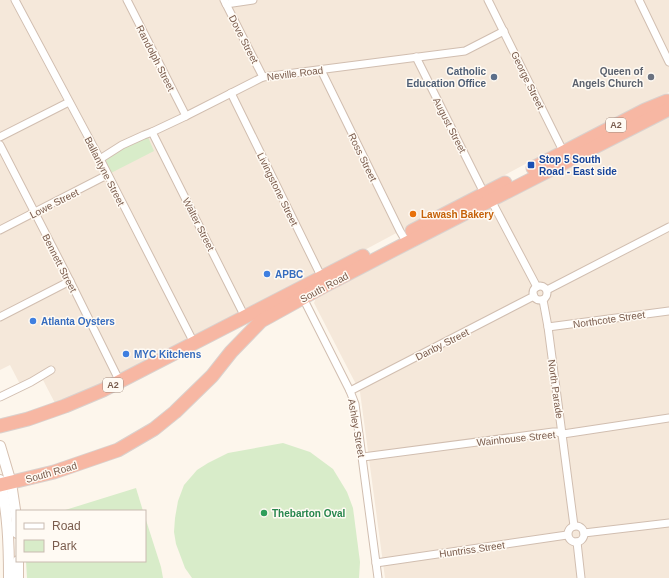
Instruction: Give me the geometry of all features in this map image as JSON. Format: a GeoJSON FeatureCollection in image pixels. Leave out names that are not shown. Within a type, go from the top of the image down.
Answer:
{"type":"FeatureCollection","features":[{"type":"Feature","properties":{"kind":"highway","name":"South Road"},"geometry":{"type":"LineString","coordinates":[[0,426],[28,419],[65,406],[120,382],[245,317],[300,294],[566,156],[645,110],[669,100]]}},
{"type":"Feature","properties":{"kind":"highway","name":"South Road"},"geometry":{"type":"LineString","coordinates":[[566,156],[669,109]]}},
{"type":"Feature","properties":{"kind":"highway","name":"South Road"},"geometry":{"type":"LineString","coordinates":[[3,483],[54,472],[118,450],[154,429],[190,399],[212,376],[231,352],[261,321],[300,294]]}},
{"type":"Feature","properties":{"kind":"street","name":"Ballantyne Street"},"geometry":{"type":"LineString","coordinates":[[15,0],[100,159],[194,343]]}},
{"type":"Feature","properties":{"kind":"street","name":"Randolph Street"},"geometry":{"type":"LineString","coordinates":[[127,0],[186,116]]}},
{"type":"Feature","properties":{"kind":"street"},"geometry":{"type":"LineString","coordinates":[[225,2],[253,0]]}},
{"type":"Feature","properties":{"kind":"street","name":"George Street"},"geometry":{"type":"LineString","coordinates":[[488,0],[566,156]]}},
{"type":"Feature","properties":{"kind":"street"},"geometry":{"type":"LineString","coordinates":[[639,0],[669,62]]}},
{"type":"Feature","properties":{"kind":"street","name":"Dove Street"},"geometry":{"type":"LineString","coordinates":[[225,2],[263,77]]}},
{"type":"Feature","properties":{"kind":"street","name":"Neville Road"},"geometry":{"type":"LineString","coordinates":[[100,159],[122,145],[186,116],[263,77],[465,51],[504,31]]}},
{"type":"Feature","properties":{"kind":"street","name":"August Street"},"geometry":{"type":"LineString","coordinates":[[416,57],[487,197]]}},
{"type":"Feature","properties":{"kind":"street","name":"Ross Street"},"geometry":{"type":"LineString","coordinates":[[321,70],[405,239]]}},
{"type":"Feature","properties":{"kind":"street","name":"Livingstone Street"},"geometry":{"type":"LineString","coordinates":[[231,93],[324,281]]}},
{"type":"Feature","properties":{"kind":"street"},"geometry":{"type":"LineString","coordinates":[[0,137],[69,102]]}},
{"type":"Feature","properties":{"kind":"street","name":"Walter Street"},"geometry":{"type":"LineString","coordinates":[[152,132],[245,317]]}},
{"type":"Feature","properties":{"kind":"street","name":"Bennett Street"},"geometry":{"type":"LineString","coordinates":[[0,144],[120,382]]}},
{"type":"Feature","properties":{"kind":"street","name":"Lowe Street"},"geometry":{"type":"LineString","coordinates":[[0,230],[107,175]]}},
{"type":"Feature","properties":{"kind":"street"},"geometry":{"type":"LineString","coordinates":[[487,197],[537,287]]}},
{"type":"Feature","properties":{"kind":"street"},"geometry":{"type":"LineString","coordinates":[[547,290],[669,226]]}},
{"type":"Feature","properties":{"kind":"street"},"geometry":{"type":"LineString","coordinates":[[0,317],[70,281]]}},
{"type":"Feature","properties":{"kind":"street"},"geometry":{"type":"LineString","coordinates":[[543,286],[547,290],[546,298],[543,300],[539,300],[534,296],[533,292],[537,287],[543,286]]}},
{"type":"Feature","properties":{"kind":"street","name":"Ashley Street"},"geometry":{"type":"LineString","coordinates":[[300,294],[350,391],[355,404],[378,578]]}},
{"type":"Feature","properties":{"kind":"street","name":"Danby Street"},"geometry":{"type":"LineString","coordinates":[[350,391],[534,296]]}},
{"type":"Feature","properties":{"kind":"street","name":"North Parade"},"geometry":{"type":"LineString","coordinates":[[543,300],[548,327],[574,526]]}},
{"type":"Feature","properties":{"kind":"street","name":"Northcote Street"},"geometry":{"type":"LineString","coordinates":[[548,327],[669,311]]}},
{"type":"Feature","properties":{"kind":"street"},"geometry":{"type":"LineString","coordinates":[[0,397],[31,382],[51,370]]}},
{"type":"Feature","properties":{"kind":"street","name":"Wainhouse Street"},"geometry":{"type":"LineString","coordinates":[[363,458],[552,432],[562,434],[669,418]]}},
{"type":"Feature","properties":{"kind":"street"},"geometry":{"type":"LineString","coordinates":[[0,446],[9,544],[9,578]]}},
{"type":"Feature","properties":{"kind":"street"},"geometry":{"type":"LineString","coordinates":[[3,483],[16,520]]}},
{"type":"Feature","properties":{"kind":"street"},"geometry":{"type":"LineString","coordinates":[[584,533],[669,523]]}},
{"type":"Feature","properties":{"kind":"street"},"geometry":{"type":"LineString","coordinates":[[574,526],[582,528],[584,533],[584,537],[577,542],[570,540],[568,535],[570,528],[574,526]]}},
{"type":"Feature","properties":{"kind":"street","name":"Huntriss Street"},"geometry":{"type":"LineString","coordinates":[[376,563],[568,535]]}},
{"type":"Feature","properties":{"kind":"street"},"geometry":{"type":"LineString","coordinates":[[577,542],[581,578]]}},
{"type":"Feature","properties":{"kind":"street"},"geometry":{"type":"LineString","coordinates":[[18,562],[18,578]]}},
{"type":"Feature","properties":{"kind":"shaded area"},"geometry":{"type":"Polygon","coordinates":[[[0,0],[669,0],[669,92],[548,152],[344,261],[57,407],[43,380],[23,390],[10,365],[0,370],[0,0]]]}},
{"type":"Feature","properties":{"kind":"shaded area"},"geometry":{"type":"Polygon","coordinates":[[[669,117],[669,578],[385,578],[360,392],[314,303],[316,298],[669,117]]]}},
{"type":"Feature","properties":{"kind":"green space"},"geometry":{"type":"Polygon","coordinates":[[[148,137],[154,151],[111,173],[105,161],[106,159],[123,146],[148,137]]]}},
{"type":"Feature","properties":{"kind":"green space","name":"Thebarton Oval"},"geometry":{"type":"Polygon","coordinates":[[[283,443],[310,452],[333,469],[347,492],[353,508],[360,562],[359,578],[192,578],[185,568],[176,544],[174,532],[178,501],[184,485],[197,470],[228,453],[283,443]]]}},
{"type":"Feature","properties":{"kind":"green space"},"geometry":{"type":"Polygon","coordinates":[[[136,488],[143,510],[65,510],[136,488]]]}},
{"type":"Feature","properties":{"kind":"green space"},"geometry":{"type":"Polygon","coordinates":[[[146,520],[163,578],[27,578],[26,562],[146,562],[146,520]]]}},
{"type":"Feature","properties":{"kind":"place","name":"Catholic Education Office"},"geometry":{"type":"Point","coordinates":[494,77]}},
{"type":"Feature","properties":{"kind":"place","name":"Queen of Angels Church"},"geometry":{"type":"Point","coordinates":[651,77]}},
{"type":"Feature","properties":{"kind":"place","name":"Stop 5 South Road - East side"},"geometry":{"type":"Point","coordinates":[531,165]}},
{"type":"Feature","properties":{"kind":"place","name":"Lawash Bakery"},"geometry":{"type":"Point","coordinates":[413,214]}},
{"type":"Feature","properties":{"kind":"place","name":"APBC"},"geometry":{"type":"Point","coordinates":[267,274]}},
{"type":"Feature","properties":{"kind":"place","name":"Atlanta Oysters"},"geometry":{"type":"Point","coordinates":[33,321]}},
{"type":"Feature","properties":{"kind":"place","name":"MYC Kitchens"},"geometry":{"type":"Point","coordinates":[126,354]}},
{"type":"Feature","properties":{"kind":"place","name":"Thebarton Oval"},"geometry":{"type":"Point","coordinates":[264,513]}}]}
